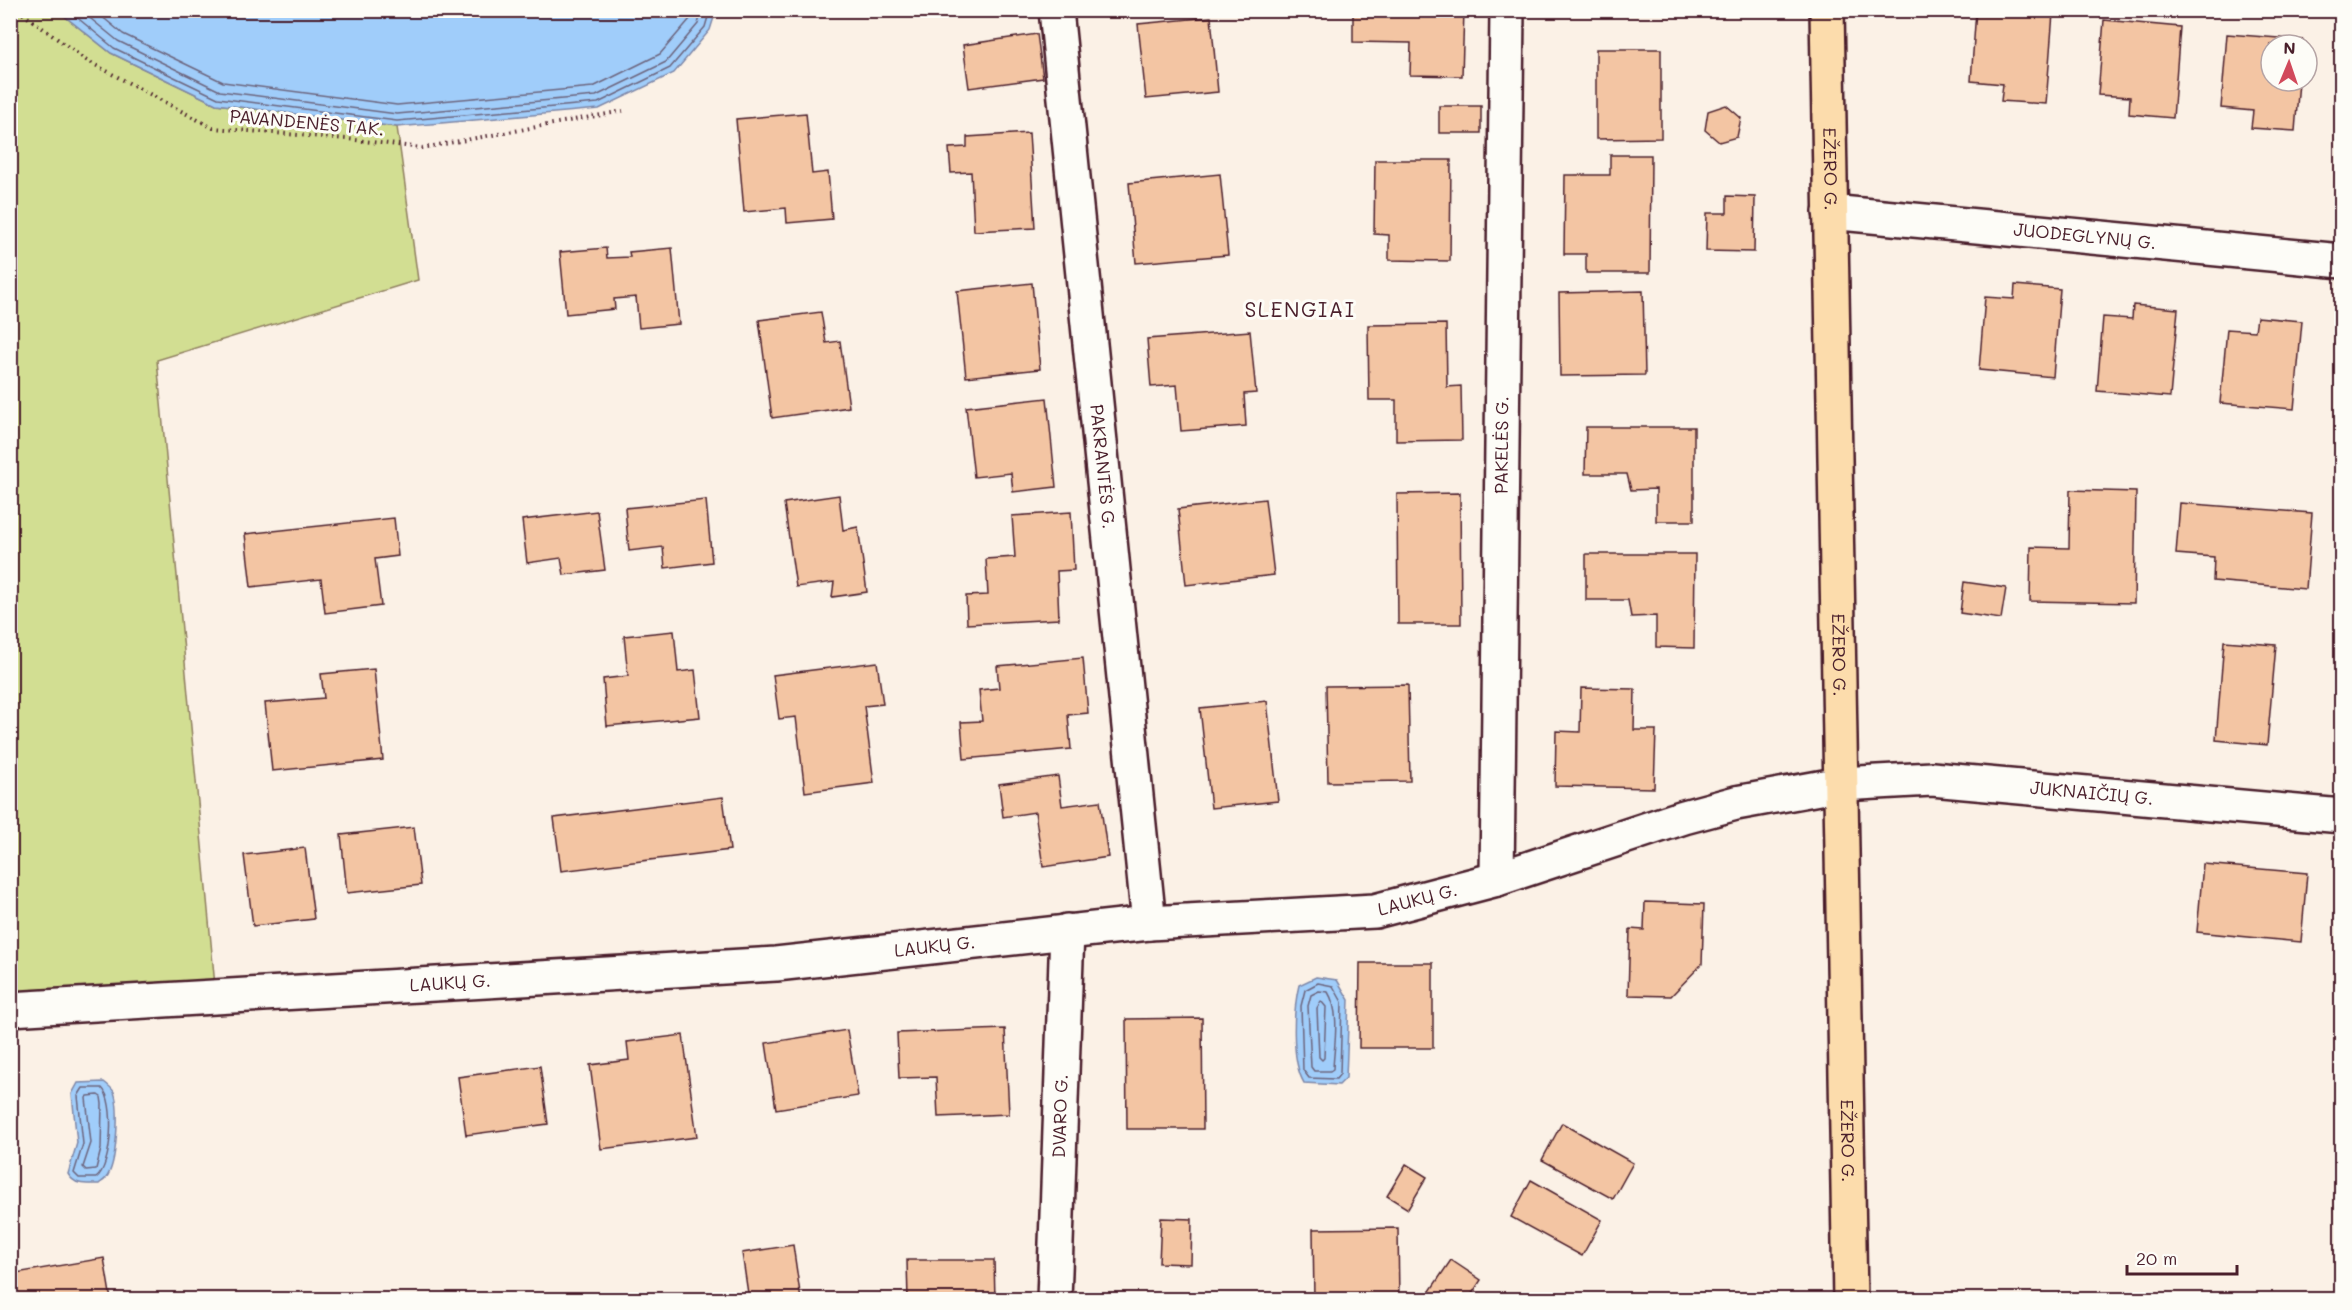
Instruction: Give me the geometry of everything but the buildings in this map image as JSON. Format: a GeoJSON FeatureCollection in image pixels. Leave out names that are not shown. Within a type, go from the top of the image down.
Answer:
{"type":"FeatureCollection","features":[{"type":"Feature","properties":{"kind":"main road","name":"EŽERO G."},"geometry":{"type":"LineString","coordinates":[[1827,10],[1850,1299]]}},
{"type":"Feature","properties":{"kind":"street","name":"PAKRANTĖS G."},"geometry":{"type":"LineString","coordinates":[[1056,10],[1149,924]]}},
{"type":"Feature","properties":{"kind":"street","name":"PAKELĖS G."},"geometry":{"type":"LineString","coordinates":[[1497,879],[1507,10]]}},
{"type":"Feature","properties":{"kind":"street","name":"JUODEGLYNŲ G."},"geometry":{"type":"LineString","coordinates":[[1830,212],[2342,261]]}},
{"type":"Feature","properties":{"kind":"street","name":"JUKNAIČIŲ G."},"geometry":{"type":"LineString","coordinates":[[1841,784],[1932,779],[2342,816]]}},
{"type":"Feature","properties":{"kind":"street","name":"LAUKŲ G."},"geometry":{"type":"LineString","coordinates":[[10,1009],[776,964],[1067,931],[1375,911],[1497,879],[1684,817],[1736,803],[1841,784]]}},
{"type":"Feature","properties":{"kind":"street","name":"DVARO G."},"geometry":{"type":"LineString","coordinates":[[1054,1299],[1067,931]]}},
{"type":"Feature","properties":{"kind":"path","name":"PAVANDENĖS TAK."},"geometry":{"type":"LineString","coordinates":[[18,10],[86,60],[213,128],[347,139],[422,148],[623,111]]}},
{"type":"Feature","properties":{"kind":"green space"},"geometry":{"type":"Polygon","coordinates":[[[10,11],[58,11],[111,53],[216,104],[397,127],[418,280],[157,360],[215,986],[11,993],[10,11]]]}},
{"type":"Feature","properties":{"kind":"water"},"geometry":{"type":"Polygon","coordinates":[[[58,11],[716,11],[710,30],[674,73],[599,109],[397,127],[216,104],[111,53],[58,11]]]}},
{"type":"Feature","properties":{"kind":"water"},"geometry":{"type":"Polygon","coordinates":[[[1316,977],[1337,980],[1349,1000],[1346,1078],[1339,1085],[1304,1083],[1297,1062],[1295,1008],[1299,985],[1316,977]]]}},
{"type":"Feature","properties":{"kind":"water"},"geometry":{"type":"Polygon","coordinates":[[[104,1082],[113,1091],[116,1100],[113,1161],[106,1178],[99,1184],[81,1184],[74,1181],[68,1174],[77,1143],[72,1094],[78,1083],[104,1082]]]}},
{"type":"Feature","properties":{"kind":"district","name":"SLENGIAI"},"geometry":{"type":"Point","coordinates":[1300,310]}}]}
